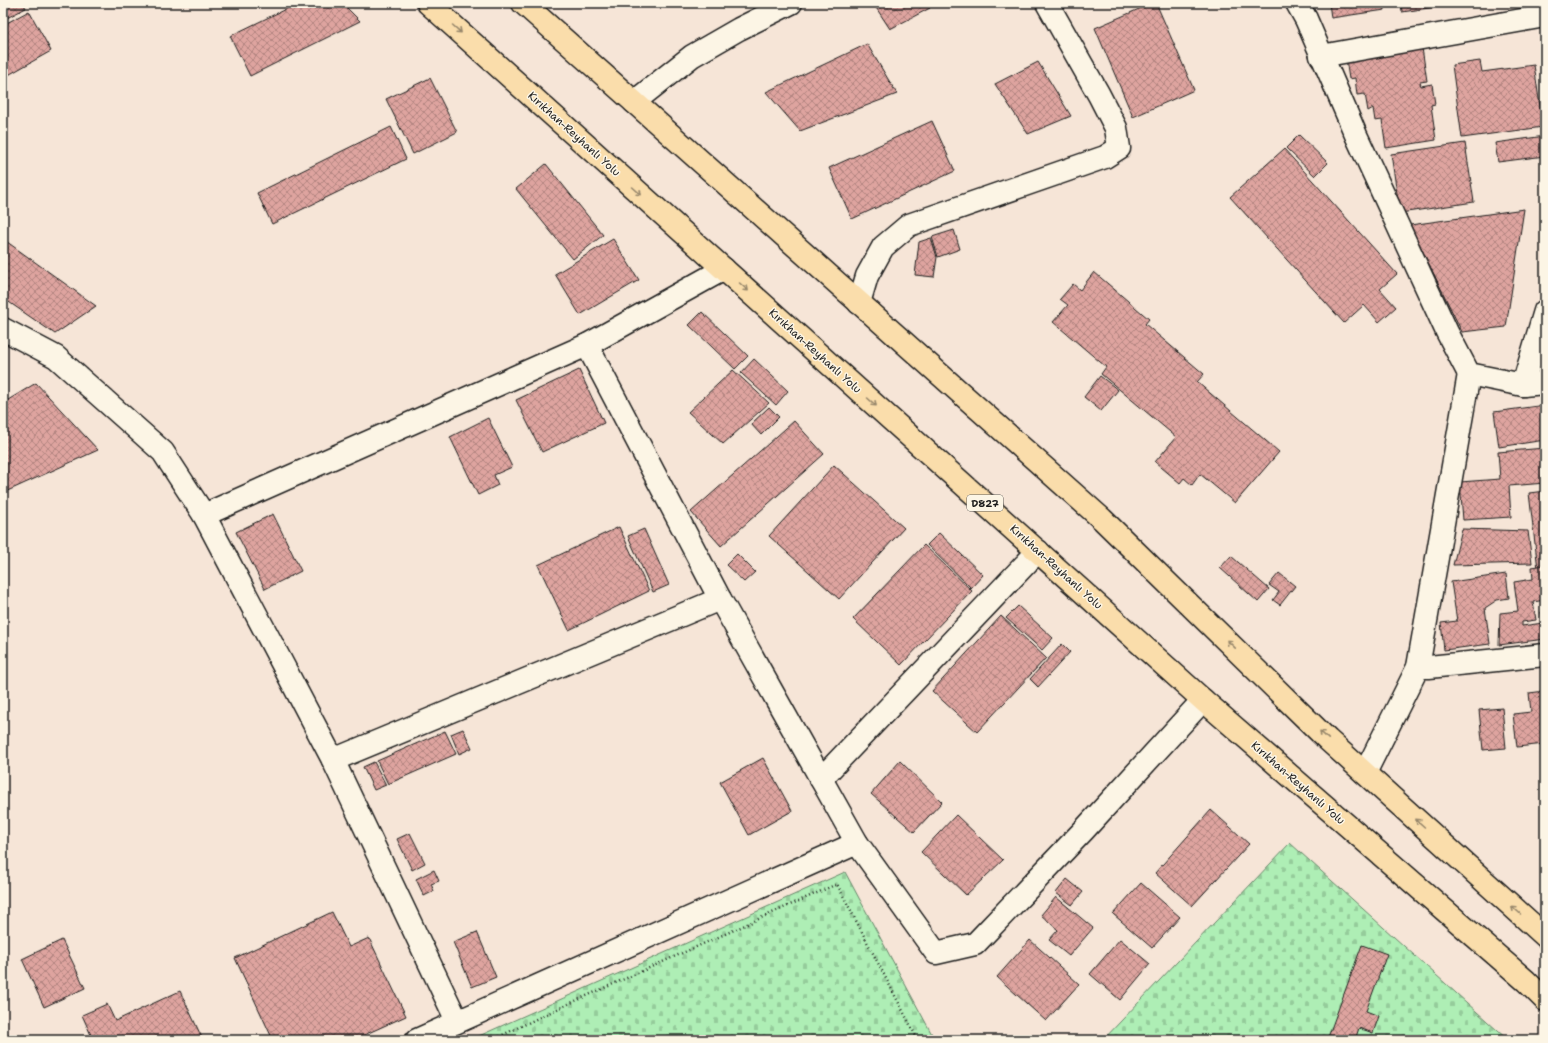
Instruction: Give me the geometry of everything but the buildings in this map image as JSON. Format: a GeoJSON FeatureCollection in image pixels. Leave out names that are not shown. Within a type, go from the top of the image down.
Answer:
{"type":"FeatureCollection","features":[{"type":"Feature","properties":{"kind":"highway","name":"Kırıkhan-Reyhanlı Yolu"},"geometry":{"type":"LineString","coordinates":[[428,3],[1204,700],[1526,981],[1545,1000]]}},
{"type":"Feature","properties":{"kind":"highway"},"geometry":{"type":"LineString","coordinates":[[523,3],[1102,519],[1328,740],[1545,936]]}},
{"type":"Feature","properties":{"kind":"street"},"geometry":{"type":"LineString","coordinates":[[634,102],[692,56],[739,29],[791,3]]}},
{"type":"Feature","properties":{"kind":"street"},"geometry":{"type":"LineString","coordinates":[[859,303],[867,276],[883,246],[909,225],[1105,157],[1119,148],[1116,128],[1047,3]]}},
{"type":"Feature","properties":{"kind":"street"},"geometry":{"type":"LineString","coordinates":[[1297,3],[1306,19],[1320,56],[1447,332],[1470,374],[1418,667],[1365,773]]}},
{"type":"Feature","properties":{"kind":"street"},"geometry":{"type":"LineString","coordinates":[[1320,56],[1545,16]]}},
{"type":"Feature","properties":{"kind":"street"},"geometry":{"type":"LineString","coordinates":[[204,515],[587,345],[724,269]]}},
{"type":"Feature","properties":{"kind":"street"},"geometry":{"type":"LineString","coordinates":[[1523,384],[1545,311]]}},
{"type":"Feature","properties":{"kind":"street"},"geometry":{"type":"LineString","coordinates":[[3,329],[56,357],[163,452],[204,515],[333,760],[457,1021]]}},
{"type":"Feature","properties":{"kind":"street"},"geometry":{"type":"LineString","coordinates":[[587,345],[720,599],[857,843],[936,953],[975,944],[1083,831],[1204,700]]}},
{"type":"Feature","properties":{"kind":"street"},"geometry":{"type":"LineString","coordinates":[[1470,374],[1523,384],[1545,383]]}},
{"type":"Feature","properties":{"kind":"street"},"geometry":{"type":"LineString","coordinates":[[821,779],[1038,551]]}},
{"type":"Feature","properties":{"kind":"street"},"geometry":{"type":"LineString","coordinates":[[333,760],[720,599]]}},
{"type":"Feature","properties":{"kind":"street"},"geometry":{"type":"LineString","coordinates":[[1418,667],[1429,668],[1545,655]]}},
{"type":"Feature","properties":{"kind":"street"},"geometry":{"type":"LineString","coordinates":[[417,1040],[857,843]]}},
{"type":"Feature","properties":{"kind":"path"},"geometry":{"type":"LineString","coordinates":[[492,1040],[562,1007],[837,884],[918,1040]]}},
{"type":"Feature","properties":{"kind":"green space"},"geometry":{"type":"Polygon","coordinates":[[[1290,843],[1508,1040],[1103,1040],[1290,843]]]}},
{"type":"Feature","properties":{"kind":"green space"},"geometry":{"type":"Polygon","coordinates":[[[845,872],[935,1040],[470,1040],[845,872]]]}}]}
